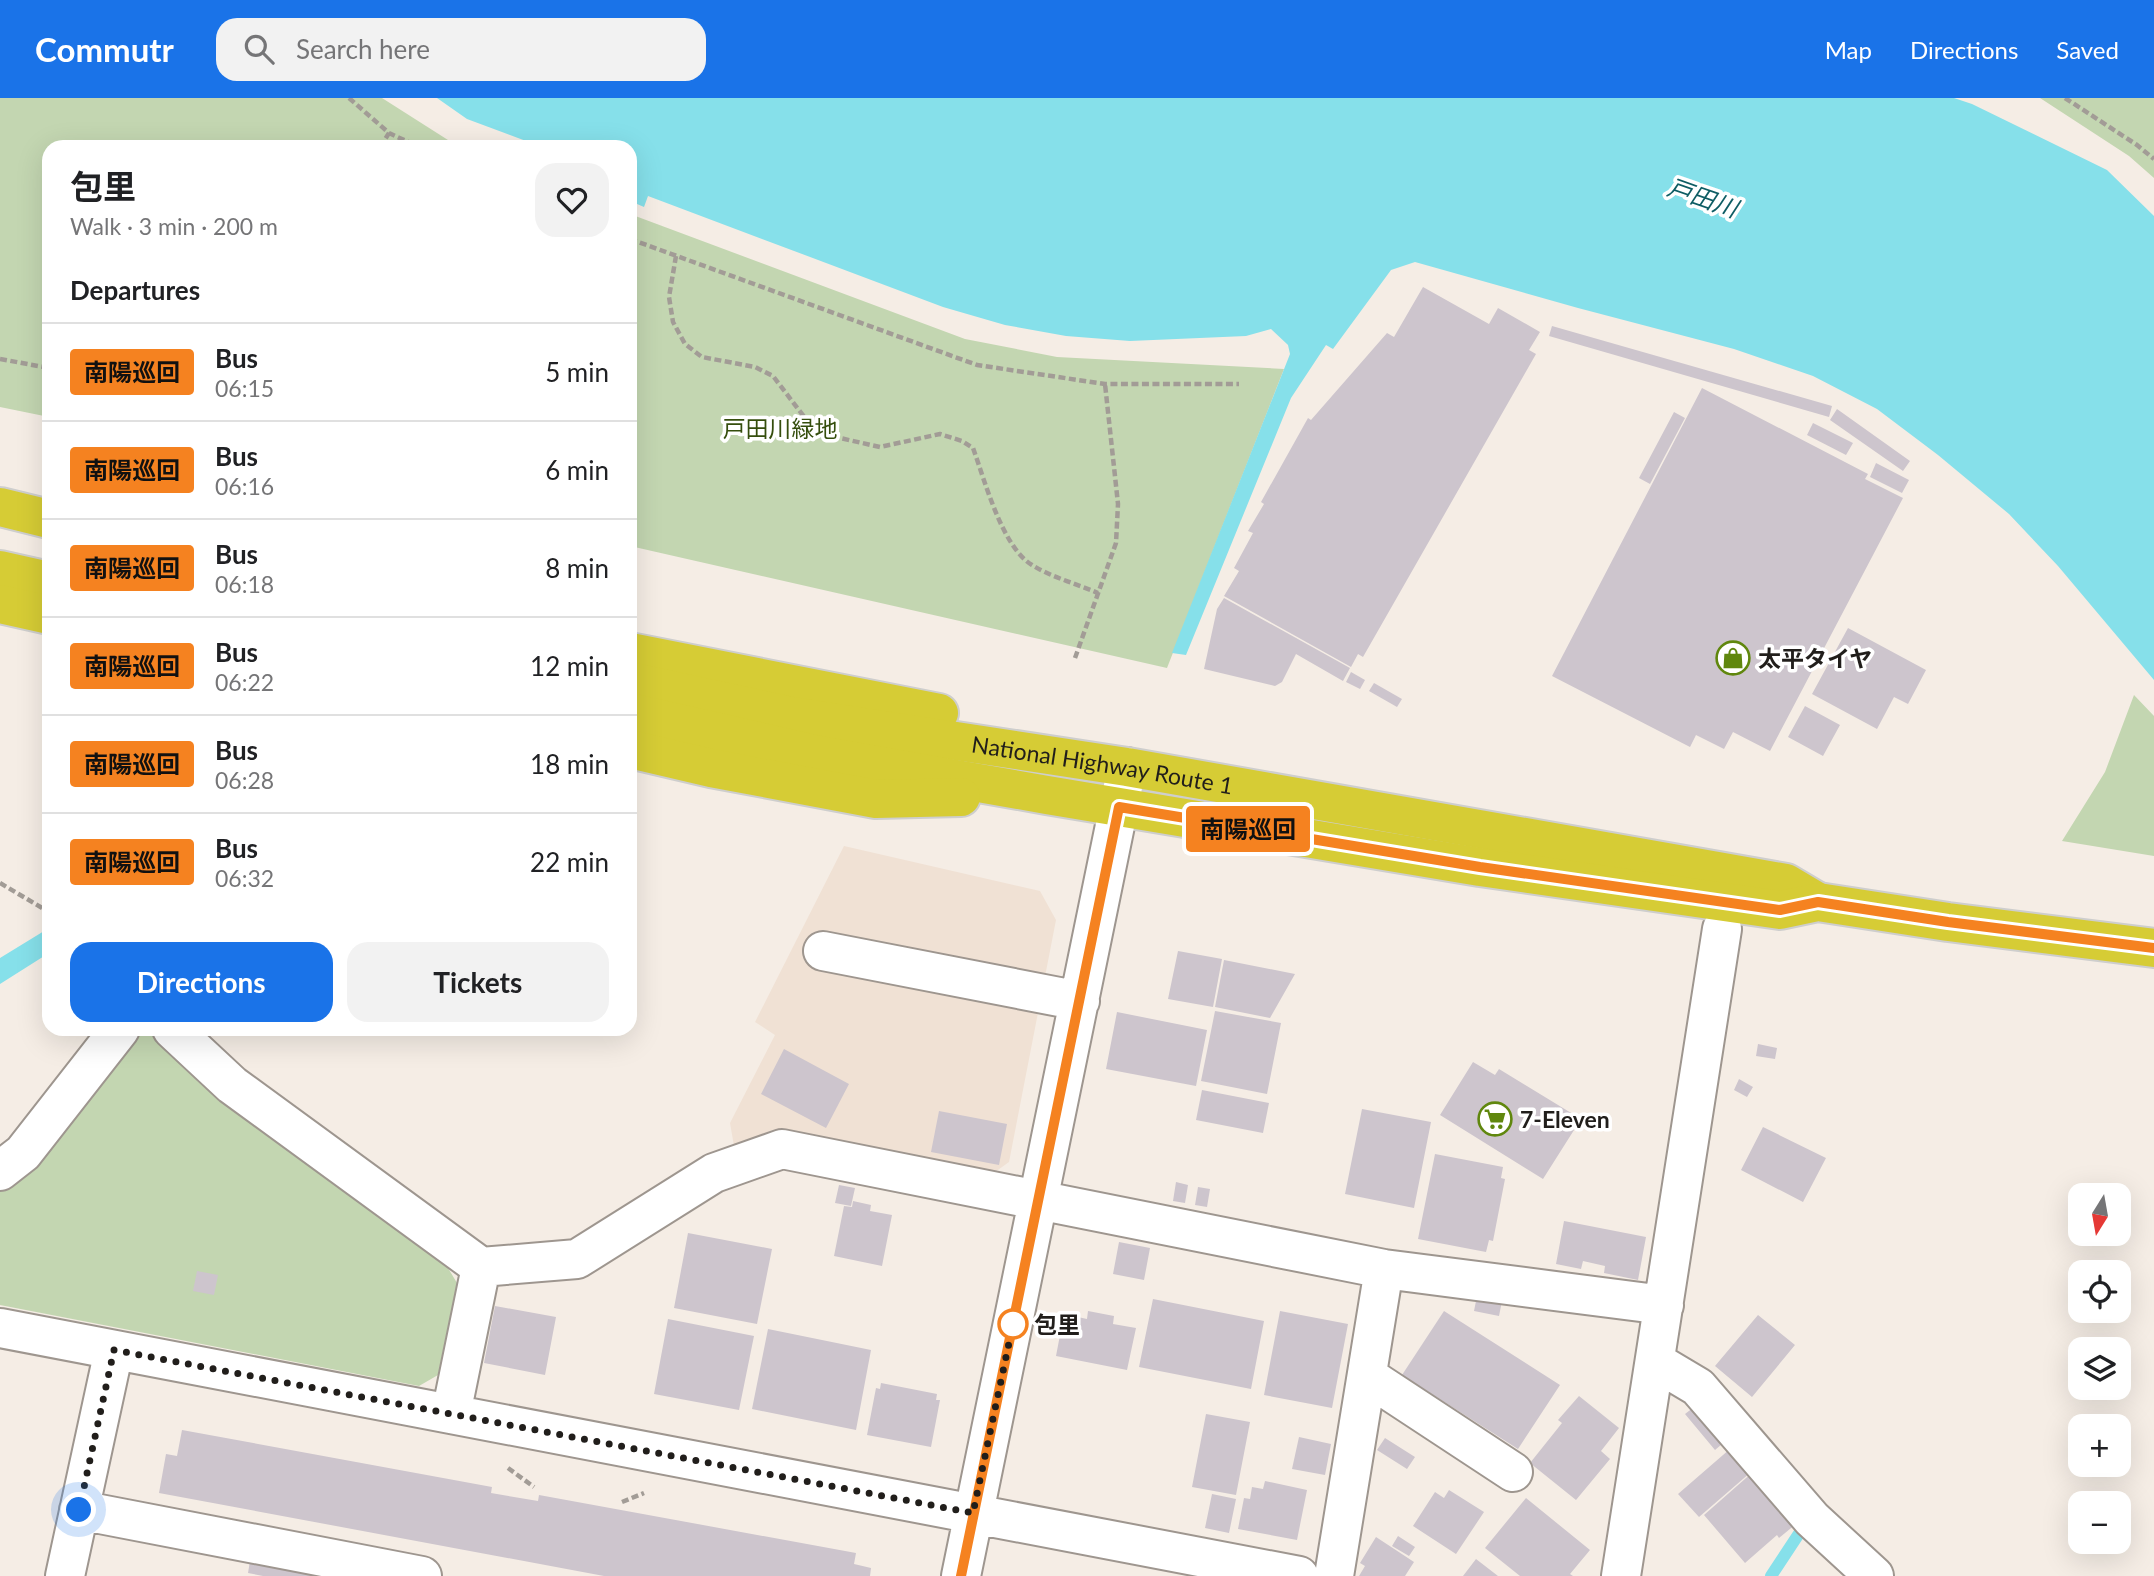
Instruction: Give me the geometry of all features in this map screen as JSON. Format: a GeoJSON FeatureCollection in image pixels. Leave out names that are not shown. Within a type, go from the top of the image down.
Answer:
{"type":"FeatureCollection","features":[{"type":"Feature","properties":{"kind":"highway"},"geometry":{"type":"LineString","coordinates":[[0,508],[42,517]]}},
{"type":"Feature","properties":{"kind":"highway"},"geometry":{"type":"LineString","coordinates":[[0,545],[42,554]]}},
{"type":"Feature","properties":{"kind":"highway"},"geometry":{"type":"LineString","coordinates":[[0,570],[42,579]]}},
{"type":"Feature","properties":{"kind":"highway"},"geometry":{"type":"LineString","coordinates":[[0,604],[42,613]]}},
{"type":"Feature","properties":{"kind":"highway"},"geometry":{"type":"LineString","coordinates":[[637,653],[1400,801],[1423,819]]}},
{"type":"Feature","properties":{"kind":"highway","name":"National Highway Route 1"},"geometry":{"type":"LineString","coordinates":[[637,683],[789,731],[820,755],[1047,795],[1480,867],[1780,910],[1818,902],[2154,948]]}},
{"type":"Feature","properties":{"kind":"highway","name":"National Highway Route 1"},"geometry":{"type":"LineString","coordinates":[[637,713],[1127,767],[1786,883],[1818,902]]}},
{"type":"Feature","properties":{"kind":"highway"},"geometry":{"type":"LineString","coordinates":[[637,751],[711,768],[876,799],[1047,795]]}},
{"type":"Feature","properties":{"kind":"street"},"geometry":{"type":"LineString","coordinates":[[961,1576],[1127,767]]}},
{"type":"Feature","properties":{"kind":"street"},"geometry":{"type":"LineString","coordinates":[[1621,1576],[1722,929]]}},
{"type":"Feature","properties":{"kind":"street"},"geometry":{"type":"LineString","coordinates":[[823,951],[1080,1001]]}},
{"type":"Feature","properties":{"kind":"street"},"geometry":{"type":"LineString","coordinates":[[0,1171],[23,1153],[115,1036]]}},
{"type":"Feature","properties":{"kind":"street"},"geometry":{"type":"LineString","coordinates":[[180,1036],[232,1085],[481,1267],[577,1259],[714,1173],[782,1149],[1384,1269],[1664,1305]]}},
{"type":"Feature","properties":{"kind":"street"},"geometry":{"type":"LineString","coordinates":[[451,1414],[481,1267]]}},
{"type":"Feature","properties":{"kind":"street"},"geometry":{"type":"LineString","coordinates":[[1334,1576],[1384,1269]]}},
{"type":"Feature","properties":{"kind":"street"},"geometry":{"type":"LineString","coordinates":[[0,1328],[1299,1576]]}},
{"type":"Feature","properties":{"kind":"street"},"geometry":{"type":"LineString","coordinates":[[65,1576],[114,1350]]}},
{"type":"Feature","properties":{"kind":"street"},"geometry":{"type":"LineString","coordinates":[[1656,1362],[1698,1387],[1812,1519],[1874,1576]]}},
{"type":"Feature","properties":{"kind":"street"},"geometry":{"type":"LineString","coordinates":[[1367,1376],[1513,1472]]}},
{"type":"Feature","properties":{"kind":"street"},"geometry":{"type":"LineString","coordinates":[[79,1510],[422,1576]]}},
{"type":"Feature","properties":{"kind":"path"},"geometry":{"type":"LineString","coordinates":[[349,98],[389,134],[403,140]]}},
{"type":"Feature","properties":{"kind":"path"},"geometry":{"type":"LineString","coordinates":[[2065,98],[2154,159]]}},
{"type":"Feature","properties":{"kind":"path"},"geometry":{"type":"LineString","coordinates":[[385,140],[389,134]]}},
{"type":"Feature","properties":{"kind":"path"},"geometry":{"type":"LineString","coordinates":[[637,242],[977,365],[1105,384],[1239,384]]}},
{"type":"Feature","properties":{"kind":"path"},"geometry":{"type":"LineString","coordinates":[[676,256],[669,297],[673,322],[685,344],[702,357],[755,367],[773,376],[804,418],[831,436],[880,447],[940,435],[962,441],[973,448],[1001,522],[1016,551],[1031,565],[1098,593]]}},
{"type":"Feature","properties":{"kind":"path"},"geometry":{"type":"LineString","coordinates":[[0,359],[42,367]]}},
{"type":"Feature","properties":{"kind":"path"},"geometry":{"type":"LineString","coordinates":[[1075,658],[1116,543],[1117,517],[1105,384]]}},
{"type":"Feature","properties":{"kind":"path"},"geometry":{"type":"LineString","coordinates":[[0,884],[42,908]]}},
{"type":"Feature","properties":{"kind":"shaded area"},"geometry":{"type":"Polygon","coordinates":[[[844,846],[1040,891],[1056,920],[1009,1162],[995,1172],[773,1130],[734,1146],[730,1123],[775,1035],[755,1022],[844,846]]]}},
{"type":"Feature","properties":{"kind":"green space"},"geometry":{"type":"Polygon","coordinates":[[[0,98],[382,98],[448,140],[42,140],[42,416],[0,407],[0,98]]]}},
{"type":"Feature","properties":{"kind":"green space"},"geometry":{"type":"Polygon","coordinates":[[[2040,98],[2154,98],[2154,178],[2129,156],[2040,98]]]}},
{"type":"Feature","properties":{"kind":"green space","name":"戸田川緑地"},"geometry":{"type":"Polygon","coordinates":[[[637,217],[965,339],[1057,357],[1284,369],[1167,668],[637,548],[637,217]]]}},
{"type":"Feature","properties":{"kind":"green space"},"geometry":{"type":"Polygon","coordinates":[[[2134,695],[2154,716],[2154,856],[2062,841],[2105,772],[2134,695]]]}},
{"type":"Feature","properties":{"kind":"green space"},"geometry":{"type":"Polygon","coordinates":[[[132,1036],[170,1036],[442,1258],[457,1283],[438,1375],[419,1386],[0,1305],[0,1187],[132,1036]]]}},
{"type":"Feature","properties":{"kind":"water","name":"戸田川"},"geometry":{"type":"Polygon","coordinates":[[[437,98],[1954,98],[1972,104],[2107,170],[2154,216],[2154,680],[2058,566],[2009,514],[1877,409],[1813,376],[1734,349],[1415,262],[1391,270],[1333,349],[1326,345],[1291,398],[1186,655],[1172,653],[1290,354],[1288,345],[1271,329],[1246,336],[1130,341],[1066,336],[1005,325],[943,307],[648,196],[644,207],[637,204],[637,140],[523,140],[467,119],[437,98]]]}},
{"type":"Feature","properties":{"kind":"water"},"geometry":{"type":"Polygon","coordinates":[[[42,932],[42,957],[0,984],[0,958],[42,932]]]}},
{"type":"Feature","properties":{"kind":"building"},"geometry":{"type":"Polygon","coordinates":[[[1423,287],[1489,324],[1498,308],[1540,332],[1529,350],[1536,354],[1363,657],[1358,654],[1351,667],[1224,596],[1239,571],[1234,568],[1253,533],[1248,531],[1264,504],[1261,502],[1308,418],[1311,420],[1387,333],[1394,337],[1423,287]]]}},
{"type":"Feature","properties":{"kind":"building"},"geometry":{"type":"Polygon","coordinates":[[[1552,326],[1832,406],[1829,417],[1549,336],[1552,326]]]}},
{"type":"Feature","properties":{"kind":"building"},"geometry":{"type":"Polygon","coordinates":[[[1702,388],[1868,474],[1865,479],[1903,498],[1770,751],[1733,732],[1724,749],[1696,735],[1690,747],[1552,676],[1702,388]]]}},
{"type":"Feature","properties":{"kind":"building"},"geometry":{"type":"Polygon","coordinates":[[[1837,409],[1910,461],[1903,471],[1830,420],[1837,409]]]}},
{"type":"Feature","properties":{"kind":"building"},"geometry":{"type":"Polygon","coordinates":[[[1674,412],[1685,418],[1650,484],[1639,478],[1674,412]]]}},
{"type":"Feature","properties":{"kind":"building"},"geometry":{"type":"Polygon","coordinates":[[[1813,423],[1853,443],[1846,455],[1807,435],[1813,423]]]}},
{"type":"Feature","properties":{"kind":"building"},"geometry":{"type":"Polygon","coordinates":[[[1876,463],[1909,480],[1902,493],[1870,477],[1876,463]]]}},
{"type":"Feature","properties":{"kind":"building"},"geometry":{"type":"Polygon","coordinates":[[[1224,598],[1350,668],[1343,681],[1296,654],[1282,682],[1275,686],[1204,669],[1217,609],[1224,598]]]}},
{"type":"Feature","properties":{"kind":"building"},"geometry":{"type":"Polygon","coordinates":[[[1848,628],[1926,670],[1908,704],[1894,697],[1877,729],[1812,694],[1848,628]]]}},
{"type":"Feature","properties":{"kind":"building"},"geometry":{"type":"Polygon","coordinates":[[[1351,672],[1365,680],[1360,689],[1346,682],[1351,672]]]}},
{"type":"Feature","properties":{"kind":"building"},"geometry":{"type":"Polygon","coordinates":[[[1374,683],[1402,699],[1397,707],[1369,691],[1374,683]]]}},
{"type":"Feature","properties":{"kind":"building"},"geometry":{"type":"Polygon","coordinates":[[[1805,706],[1840,725],[1823,756],[1788,737],[1805,706]]]}},
{"type":"Feature","properties":{"kind":"building"},"geometry":{"type":"Polygon","coordinates":[[[1178,951],[1222,959],[1213,1007],[1168,999],[1178,951]]]}},
{"type":"Feature","properties":{"kind":"building"},"geometry":{"type":"Polygon","coordinates":[[[1224,960],[1295,974],[1270,1018],[1215,1007],[1224,960]]]}},
{"type":"Feature","properties":{"kind":"building"},"geometry":{"type":"Polygon","coordinates":[[[1215,1011],[1281,1023],[1267,1094],[1201,1081],[1215,1011]]]}},
{"type":"Feature","properties":{"kind":"building"},"geometry":{"type":"Polygon","coordinates":[[[1117,1012],[1207,1030],[1196,1086],[1106,1069],[1117,1012]]]}},
{"type":"Feature","properties":{"kind":"building"},"geometry":{"type":"Polygon","coordinates":[[[1758,1044],[1777,1048],[1775,1059],[1756,1056],[1758,1044]]]}},
{"type":"Feature","properties":{"kind":"building"},"geometry":{"type":"Polygon","coordinates":[[[784,1049],[849,1084],[826,1128],[761,1094],[784,1049]]]}},
{"type":"Feature","properties":{"kind":"building"},"geometry":{"type":"Polygon","coordinates":[[[1473,1062],[1495,1075],[1499,1069],[1581,1119],[1543,1179],[1440,1115],[1473,1062]]]}},
{"type":"Feature","properties":{"kind":"building"},"geometry":{"type":"Polygon","coordinates":[[[1739,1079],[1753,1087],[1747,1097],[1734,1090],[1739,1079]]]}},
{"type":"Feature","properties":{"kind":"building"},"geometry":{"type":"Polygon","coordinates":[[[1202,1090],[1269,1103],[1263,1133],[1196,1120],[1202,1090]]]}},
{"type":"Feature","properties":{"kind":"building"},"geometry":{"type":"Polygon","coordinates":[[[1362,1109],[1431,1122],[1414,1208],[1345,1194],[1362,1109]]]}},
{"type":"Feature","properties":{"kind":"building"},"geometry":{"type":"Polygon","coordinates":[[[939,1111],[1007,1124],[999,1165],[931,1152],[939,1111]]]}},
{"type":"Feature","properties":{"kind":"building"},"geometry":{"type":"Polygon","coordinates":[[[1763,1127],[1826,1158],[1803,1202],[1741,1170],[1763,1127]]]}},
{"type":"Feature","properties":{"kind":"building"},"geometry":{"type":"Polygon","coordinates":[[[1435,1154],[1503,1167],[1501,1178],[1505,1179],[1493,1241],[1489,1240],[1486,1252],[1418,1239],[1435,1154]]]}},
{"type":"Feature","properties":{"kind":"building"},"geometry":{"type":"Polygon","coordinates":[[[1176,1182],[1188,1185],[1185,1203],[1173,1201],[1176,1182]]]}},
{"type":"Feature","properties":{"kind":"building"},"geometry":{"type":"Polygon","coordinates":[[[839,1185],[855,1188],[851,1206],[835,1203],[839,1185]]]}},
{"type":"Feature","properties":{"kind":"building"},"geometry":{"type":"Polygon","coordinates":[[[1198,1187],[1210,1189],[1207,1207],[1195,1205],[1198,1187]]]}},
{"type":"Feature","properties":{"kind":"building"},"geometry":{"type":"Polygon","coordinates":[[[853,1201],[871,1205],[870,1211],[892,1215],[882,1266],[834,1256],[844,1206],[852,1207],[853,1201]]]}},
{"type":"Feature","properties":{"kind":"building"},"geometry":{"type":"Polygon","coordinates":[[[1564,1221],[1646,1237],[1638,1280],[1604,1273],[1605,1266],[1583,1261],[1581,1269],[1556,1264],[1564,1221]]]}},
{"type":"Feature","properties":{"kind":"building"},"geometry":{"type":"Polygon","coordinates":[[[688,1233],[772,1249],[757,1324],[674,1308],[688,1233]]]}},
{"type":"Feature","properties":{"kind":"building"},"geometry":{"type":"Polygon","coordinates":[[[1119,1242],[1150,1248],[1144,1280],[1113,1274],[1119,1242]]]}},
{"type":"Feature","properties":{"kind":"building"},"geometry":{"type":"Polygon","coordinates":[[[197,1271],[218,1275],[214,1295],[193,1291],[197,1271]]]}},
{"type":"Feature","properties":{"kind":"building"},"geometry":{"type":"Polygon","coordinates":[[[1477,1296],[1502,1301],[1499,1316],[1474,1311],[1477,1296]]]}},
{"type":"Feature","properties":{"kind":"building"},"geometry":{"type":"Polygon","coordinates":[[[1153,1299],[1264,1321],[1251,1389],[1139,1367],[1153,1299]]]}},
{"type":"Feature","properties":{"kind":"building"},"geometry":{"type":"Polygon","coordinates":[[[495,1306],[556,1317],[545,1375],[484,1363],[495,1306]]]}},
{"type":"Feature","properties":{"kind":"building"},"geometry":{"type":"Polygon","coordinates":[[[1088,1311],[1114,1316],[1113,1324],[1136,1328],[1127,1370],[1056,1356],[1064,1314],[1087,1319],[1088,1311]]]}},
{"type":"Feature","properties":{"kind":"building"},"geometry":{"type":"Polygon","coordinates":[[[1280,1311],[1348,1324],[1332,1408],[1264,1395],[1280,1311]]]}},
{"type":"Feature","properties":{"kind":"building"},"geometry":{"type":"Polygon","coordinates":[[[1444,1311],[1560,1385],[1518,1449],[1402,1375],[1444,1311]]]}},
{"type":"Feature","properties":{"kind":"building"},"geometry":{"type":"Polygon","coordinates":[[[1758,1315],[1795,1345],[1752,1397],[1715,1366],[1758,1315]]]}},
{"type":"Feature","properties":{"kind":"building"},"geometry":{"type":"Polygon","coordinates":[[[668,1319],[754,1336],[739,1410],[654,1394],[668,1319]]]}},
{"type":"Feature","properties":{"kind":"building"},"geometry":{"type":"Polygon","coordinates":[[[768,1329],[871,1350],[856,1430],[752,1409],[768,1329]]]}},
{"type":"Feature","properties":{"kind":"building"},"geometry":{"type":"Polygon","coordinates":[[[881,1383],[937,1394],[936,1400],[940,1400],[931,1447],[867,1435],[876,1388],[880,1389],[881,1383]]]}},
{"type":"Feature","properties":{"kind":"building"},"geometry":{"type":"Polygon","coordinates":[[[1579,1396],[1619,1428],[1601,1451],[1610,1459],[1576,1500],[1530,1463],[1562,1423],[1558,1420],[1579,1396]]]}},
{"type":"Feature","properties":{"kind":"building"},"geometry":{"type":"Polygon","coordinates":[[[1698,1404],[1728,1439],[1715,1450],[1685,1414],[1698,1404]]]}},
{"type":"Feature","properties":{"kind":"building"},"geometry":{"type":"Polygon","coordinates":[[[1206,1414],[1250,1422],[1236,1495],[1192,1487],[1206,1414]]]}},
{"type":"Feature","properties":{"kind":"building"},"geometry":{"type":"Polygon","coordinates":[[[182,1430],[492,1487],[491,1493],[538,1501],[539,1495],[856,1553],[854,1564],[871,1568],[870,1576],[604,1576],[159,1493],[166,1454],[177,1456],[182,1430]]]}},
{"type":"Feature","properties":{"kind":"building"},"geometry":{"type":"Polygon","coordinates":[[[1299,1437],[1331,1444],[1325,1475],[1292,1469],[1299,1437]]]}},
{"type":"Feature","properties":{"kind":"building"},"geometry":{"type":"Polygon","coordinates":[[[1385,1438],[1415,1457],[1407,1469],[1377,1450],[1385,1438]]]}},
{"type":"Feature","properties":{"kind":"building"},"geometry":{"type":"Polygon","coordinates":[[[1738,1442],[1758,1466],[1699,1517],[1678,1494],[1738,1442]]]}},
{"type":"Feature","properties":{"kind":"building"},"geometry":{"type":"Polygon","coordinates":[[[1754,1471],[1802,1519],[1779,1538],[1777,1535],[1745,1563],[1704,1515],[1754,1471]]]}},
{"type":"Feature","properties":{"kind":"building"},"geometry":{"type":"Polygon","coordinates":[[[1265,1481],[1307,1490],[1297,1540],[1238,1529],[1244,1498],[1250,1499],[1252,1487],[1263,1489],[1265,1481]]]}},
{"type":"Feature","properties":{"kind":"building"},"geometry":{"type":"Polygon","coordinates":[[[1449,1490],[1484,1512],[1456,1554],[1413,1526],[1435,1492],[1444,1498],[1449,1490]]]}},
{"type":"Feature","properties":{"kind":"building"},"geometry":{"type":"Polygon","coordinates":[[[1212,1494],[1236,1499],[1229,1533],[1205,1528],[1212,1494]]]}},
{"type":"Feature","properties":{"kind":"building"},"geometry":{"type":"Polygon","coordinates":[[[1526,1498],[1590,1550],[1570,1574],[1573,1576],[1520,1576],[1485,1548],[1526,1498]]]}},
{"type":"Feature","properties":{"kind":"building"},"geometry":{"type":"Polygon","coordinates":[[[1398,1536],[1415,1547],[1409,1556],[1392,1546],[1398,1536]]]}},
{"type":"Feature","properties":{"kind":"building"},"geometry":{"type":"Polygon","coordinates":[[[1376,1537],[1414,1562],[1405,1576],[1359,1576],[1365,1566],[1360,1563],[1376,1537]]]}},
{"type":"Feature","properties":{"kind":"building"},"geometry":{"type":"Polygon","coordinates":[[[251,1555],[334,1576],[263,1576],[248,1573],[251,1555]]]}},
{"type":"Feature","properties":{"kind":"building"},"geometry":{"type":"Polygon","coordinates":[[[1476,1559],[1498,1576],[1463,1576],[1476,1559]]]}},
{"type":"Feature","properties":{"kind":"waterway"},"geometry":{"type":"LineString","coordinates":[[1771,1576],[1806,1523],[1808,1525]]}},
{"type":"Feature","properties":{"kind":"bus line","name":"南陽巡回"},"geometry":{"type":"LineString","coordinates":[[961,1576],[1119,807],[1480,867],[1780,910],[1818,902],[1948,922],[2154,948]]}},
{"type":"Feature","properties":{"kind":"place","name":"太平タイヤ"},"geometry":{"type":"Point","coordinates":[1733,658]}},
{"type":"Feature","properties":{"kind":"place","name":"7-Eleven"},"geometry":{"type":"Point","coordinates":[1495,1119]}},
{"type":"Feature","properties":{"kind":"place","name":"包里"},"geometry":{"type":"Point","coordinates":[1013,1324]}},
{"type":"Feature","properties":{"kind":"route"},"geometry":{"type":"LineString","coordinates":[[79,1510],[114,1350],[973,1513],[1013,1324]]}}]}
